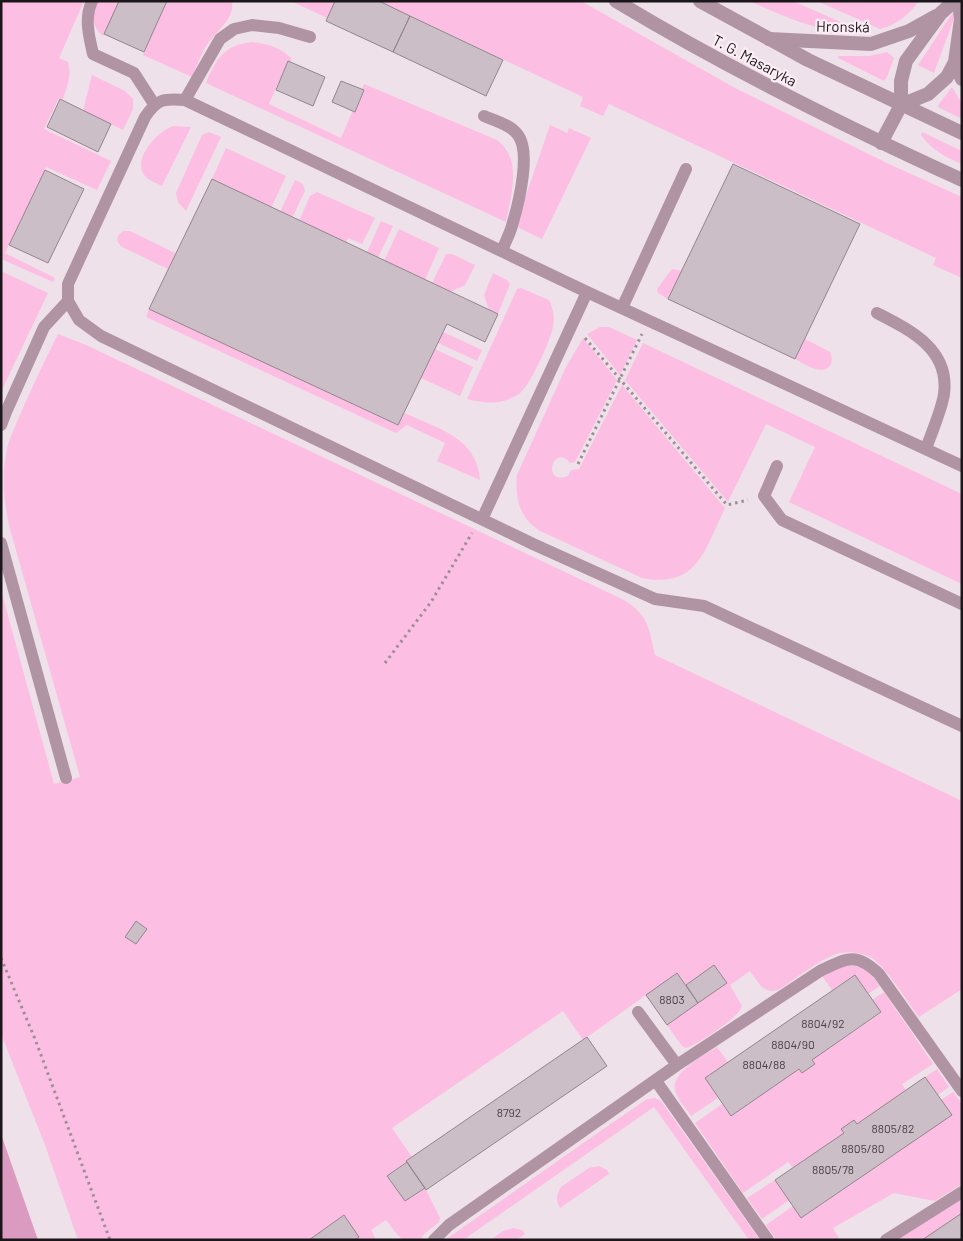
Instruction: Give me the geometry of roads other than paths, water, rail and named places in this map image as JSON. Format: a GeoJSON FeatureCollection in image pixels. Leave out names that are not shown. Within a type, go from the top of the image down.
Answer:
{"type":"FeatureCollection","features":[{"type":"Feature","properties":{"kind":"street","name":"T. G. Masaryka"},"geometry":{"type":"LineString","coordinates":[[616,1],[706,53],[881,143],[962,180]]}},
{"type":"Feature","properties":{"kind":"street","name":"T. G. Masaryka"},"geometry":{"type":"LineString","coordinates":[[700,1],[768,39],[962,133]]}},
{"type":"Feature","properties":{"kind":"street","name":"Hronská"},"geometry":{"type":"LineString","coordinates":[[900,104],[901,81],[906,61],[941,13],[954,1]]}},
{"type":"Feature","properties":{"kind":"street"},"geometry":{"type":"LineString","coordinates":[[881,143],[900,104],[928,94],[947,77],[955,62],[961,19],[959,1]]}},
{"type":"Feature","properties":{"kind":"street","name":"Hronská"},"geometry":{"type":"LineString","coordinates":[[768,39],[871,44],[909,31],[941,13]]}},
{"type":"Feature","properties":{"kind":"street"},"geometry":{"type":"LineString","coordinates":[[955,62],[962,79]]}},
{"type":"Feature","properties":{"kind":"lane"},"geometry":{"type":"LineString","coordinates":[[92,1],[88,9],[87,27],[93,54],[134,73],[154,104]]}},
{"type":"Feature","properties":{"kind":"lane"},"geometry":{"type":"LineString","coordinates":[[185,100],[220,39],[234,30],[252,26],[279,28],[310,38]]}},
{"type":"Feature","properties":{"kind":"lane"},"geometry":{"type":"LineString","coordinates":[[962,466],[647,320],[185,100],[169,98],[154,104],[145,117],[68,284],[68,301],[80,320],[101,336],[655,599],[704,606],[962,726]]}},
{"type":"Feature","properties":{"kind":"lane"},"geometry":{"type":"LineString","coordinates":[[484,116],[507,126],[518,134],[525,153],[513,224],[502,251]]}},
{"type":"Feature","properties":{"kind":"lane"},"geometry":{"type":"LineString","coordinates":[[622,308],[686,169]]}},
{"type":"Feature","properties":{"kind":"lane"},"geometry":{"type":"LineString","coordinates":[[483,517],[588,292]]}},
{"type":"Feature","properties":{"kind":"lane"},"geometry":{"type":"LineString","coordinates":[[1,425],[44,327],[68,301]]}},
{"type":"Feature","properties":{"kind":"lane"},"geometry":{"type":"LineString","coordinates":[[877,313],[908,329],[928,343],[940,362],[944,378],[944,394],[926,449]]}},
{"type":"Feature","properties":{"kind":"lane"},"geometry":{"type":"LineString","coordinates":[[777,466],[764,496],[782,520],[962,604]]}},
{"type":"Feature","properties":{"kind":"lane"},"geometry":{"type":"LineString","coordinates":[[1,543],[66,778]]}},
{"type":"Feature","properties":{"kind":"lane"},"geometry":{"type":"LineString","coordinates":[[434,1240],[449,1224],[677,1065],[820,971],[841,961],[855,960],[867,963],[879,974],[962,1091]]}},
{"type":"Feature","properties":{"kind":"lane"},"geometry":{"type":"LineString","coordinates":[[638,1012],[677,1065]]}},
{"type":"Feature","properties":{"kind":"lane"},"geometry":{"type":"LineString","coordinates":[[656,1081],[768,1240]]}},
{"type":"Feature","properties":{"kind":"lane"},"geometry":{"type":"LineString","coordinates":[[886,1240],[962,1192]]}}]}
